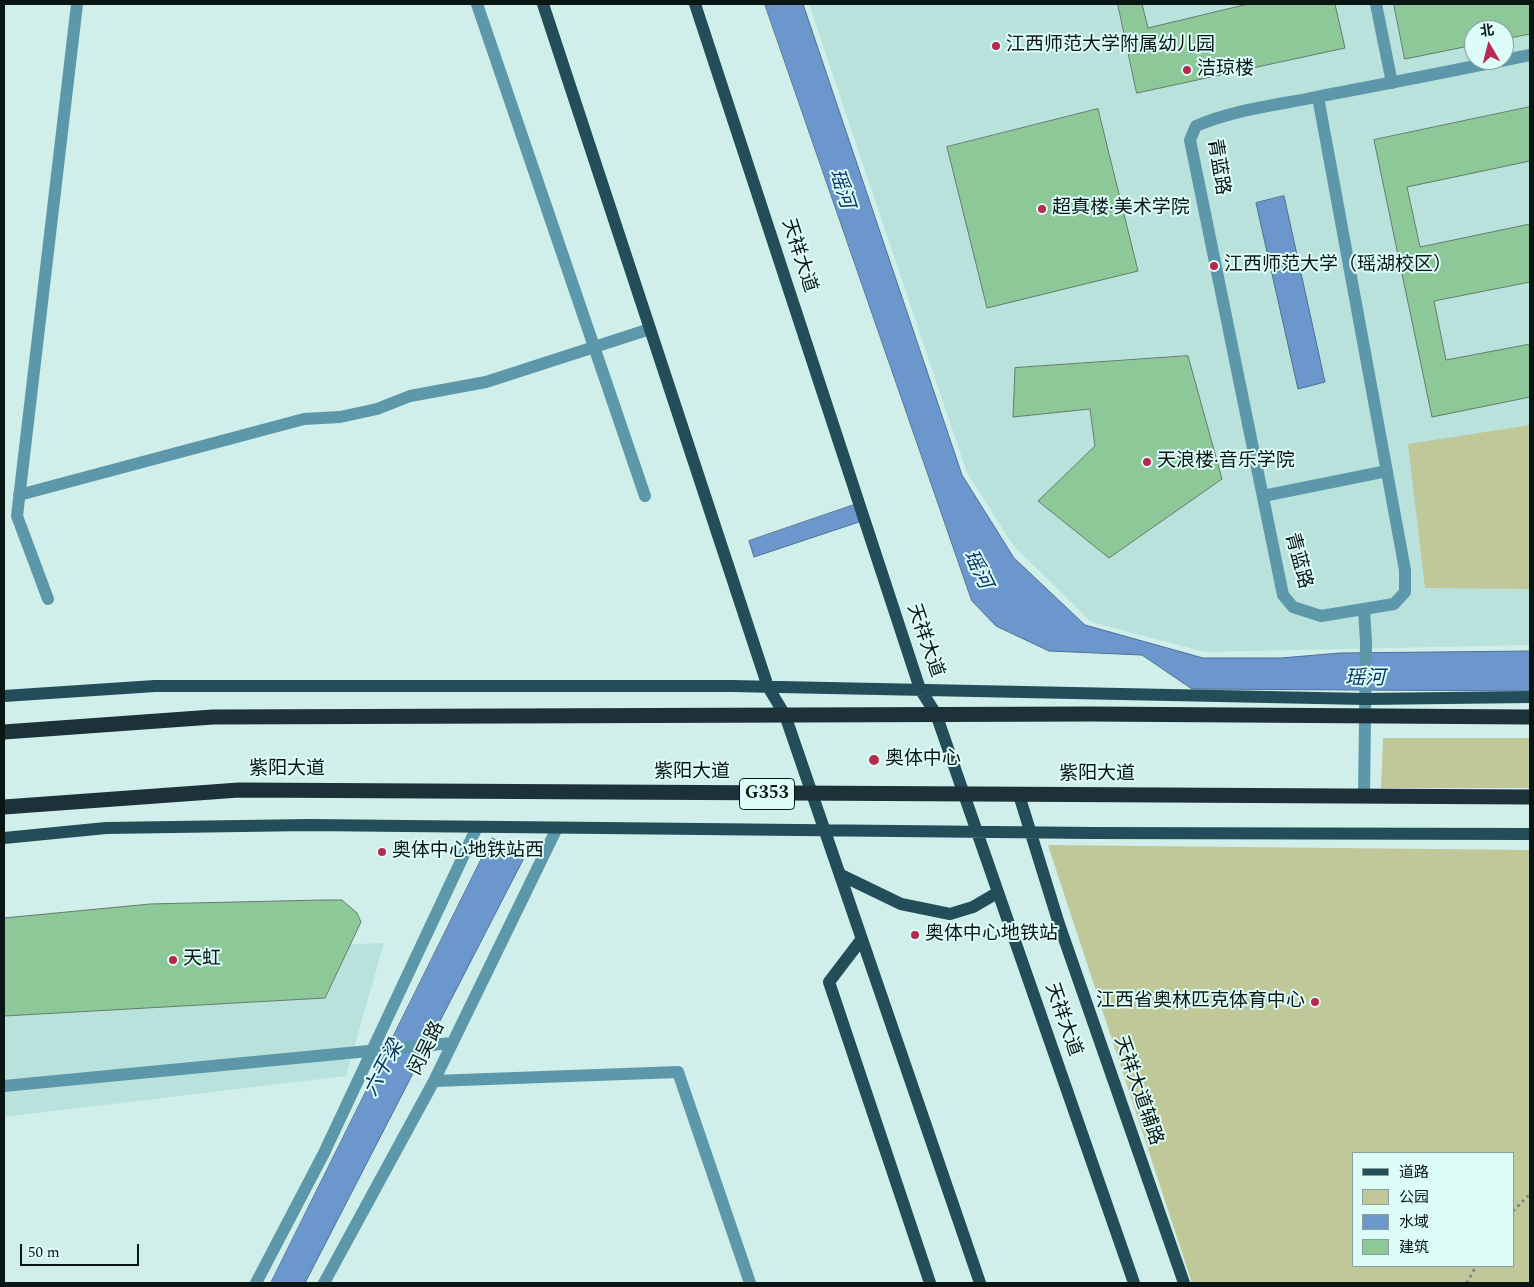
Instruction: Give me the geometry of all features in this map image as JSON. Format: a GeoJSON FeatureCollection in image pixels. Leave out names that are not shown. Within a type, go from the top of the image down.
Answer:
{"type":"FeatureCollection","features":[{"type":"Feature","properties":{"kind":"highway"},"geometry":{"type":"LineString","coordinates":[[4,732],[213,717],[936,714],[1530,717]]}},
{"type":"Feature","properties":{"kind":"highway","name":"紫阳大道"},"geometry":{"type":"LineString","coordinates":[[4,807],[238,790],[1530,797]]}},
{"type":"Feature","properties":{"kind":"main road"},"geometry":{"type":"LineString","coordinates":[[543,4],[768,687],[785,715],[980,1283]]}},
{"type":"Feature","properties":{"kind":"main road","name":"天祥大道"},"geometry":{"type":"LineString","coordinates":[[694,4],[920,689],[936,714],[1134,1283]]}},
{"type":"Feature","properties":{"kind":"main road"},"geometry":{"type":"LineString","coordinates":[[4,696],[155,686],[768,687],[1365,699],[1530,697]]}},
{"type":"Feature","properties":{"kind":"main road","name":"天祥大道辅路"},"geometry":{"type":"LineString","coordinates":[[1020,795],[1062,934],[1184,1283]]}},
{"type":"Feature","properties":{"kind":"main road"},"geometry":{"type":"LineString","coordinates":[[4,838],[106,828],[309,825],[977,832],[1530,834]]}},
{"type":"Feature","properties":{"kind":"main road"},"geometry":{"type":"LineString","coordinates":[[841,875],[901,904],[950,914],[973,907],[997,893]]}},
{"type":"Feature","properties":{"kind":"main road"},"geometry":{"type":"LineString","coordinates":[[862,940],[829,982],[930,1283]]}},
{"type":"Feature","properties":{"kind":"street"},"geometry":{"type":"LineString","coordinates":[[48,599],[17,516],[77,4]]}},
{"type":"Feature","properties":{"kind":"street"},"geometry":{"type":"LineString","coordinates":[[477,4],[645,496]]}},
{"type":"Feature","properties":{"kind":"street"},"geometry":{"type":"LineString","coordinates":[[1376,4],[1392,83]]}},
{"type":"Feature","properties":{"kind":"street","name":"青蓝路"},"geometry":{"type":"LineString","coordinates":[[1318,97],[1405,570],[1405,592],[1394,604],[1321,616],[1294,607],[1283,595],[1190,140],[1196,126],[1217,117],[1318,97],[1530,56]]}},
{"type":"Feature","properties":{"kind":"street"},"geometry":{"type":"LineString","coordinates":[[19,495],[304,419],[340,417],[377,409],[410,396],[486,382],[650,329]]}},
{"type":"Feature","properties":{"kind":"street"},"geometry":{"type":"LineString","coordinates":[[1263,496],[1387,471]]}},
{"type":"Feature","properties":{"kind":"street"},"geometry":{"type":"LineString","coordinates":[[1364,609],[1366,642],[1364,796]]}},
{"type":"Feature","properties":{"kind":"street"},"geometry":{"type":"LineString","coordinates":[[256,1283],[324,1152],[476,827]]}},
{"type":"Feature","properties":{"kind":"street","name":"闵吴路"},"geometry":{"type":"LineString","coordinates":[[324,1283],[434,1081],[557,828]]}},
{"type":"Feature","properties":{"kind":"street"},"geometry":{"type":"LineString","coordinates":[[4,1086],[452,1043]]}},
{"type":"Feature","properties":{"kind":"street"},"geometry":{"type":"LineString","coordinates":[[434,1081],[678,1072],[750,1283]]}},
{"type":"Feature","properties":{"kind":"path"},"geometry":{"type":"LineString","coordinates":[[1514,1210],[1530,1194]]}},
{"type":"Feature","properties":{"kind":"path"},"geometry":{"type":"LineString","coordinates":[[1467,1283],[1475,1267]]}},
{"type":"Feature","properties":{"kind":"shaded area","name":"江西师范大学（瑶湖校区）"},"geometry":{"type":"Polygon","coordinates":[[[809,4],[1530,4],[1530,645],[1205,652],[1091,622],[1013,545],[967,473],[809,4]]]}},
{"type":"Feature","properties":{"kind":"shaded area"},"geometry":{"type":"Polygon","coordinates":[[[384,943],[346,1076],[4,1117],[4,957],[384,943]]]}},
{"type":"Feature","properties":{"kind":"green space"},"geometry":{"type":"Polygon","coordinates":[[[1530,425],[1530,589],[1425,588],[1408,444],[1530,425]]]}},
{"type":"Feature","properties":{"kind":"green space"},"geometry":{"type":"Polygon","coordinates":[[[1383,738],[1530,738],[1530,788],[1381,788],[1383,738]]]}},
{"type":"Feature","properties":{"kind":"green space","name":"江西省奥林匹克体育中心"},"geometry":{"type":"Polygon","coordinates":[[[1048,845],[1530,850],[1530,1283],[1192,1283],[1048,845]]]}},
{"type":"Feature","properties":{"kind":"water","name":"瑶河"},"geometry":{"type":"Polygon","coordinates":[[[765,4],[803,4],[962,475],[1014,558],[1085,625],[1203,658],[1281,658],[1340,653],[1530,651],[1530,691],[1192,689],[1142,655],[1049,651],[996,626],[972,601],[765,4]]]}},
{"type":"Feature","properties":{"kind":"water"},"geometry":{"type":"Polygon","coordinates":[[[1284,196],[1325,382],[1298,389],[1256,203],[1284,196]]]}},
{"type":"Feature","properties":{"kind":"water"},"geometry":{"type":"Polygon","coordinates":[[[854,505],[859,522],[754,557],[749,541],[854,505]]]}},
{"type":"Feature","properties":{"kind":"water","name":"六干梁"},"geometry":{"type":"Polygon","coordinates":[[[492,838],[526,854],[305,1283],[271,1283],[492,838]]]}},
{"type":"Feature","properties":{"kind":"building","name":"洁琼楼"},"geometry":{"type":"Polygon","coordinates":[[[1118,4],[1142,4],[1148,28],[1248,4],[1335,4],[1345,48],[1137,93],[1118,4]]]}},
{"type":"Feature","properties":{"kind":"building"},"geometry":{"type":"Polygon","coordinates":[[[1394,4],[1530,4],[1530,34],[1514,37],[1514,20],[1464,20],[1464,47],[1405,59],[1394,4]]]}},
{"type":"Feature","properties":{"kind":"building"},"geometry":{"type":"Polygon","coordinates":[[[1530,107],[1530,161],[1407,187],[1420,247],[1530,224],[1530,282],[1434,301],[1446,360],[1530,344],[1530,397],[1432,417],[1374,140],[1530,107]]]}},
{"type":"Feature","properties":{"kind":"building","name":"超真楼·美术学院"},"geometry":{"type":"Polygon","coordinates":[[[1098,109],[1138,271],[987,308],[947,147],[1098,109]]]}},
{"type":"Feature","properties":{"kind":"building","name":"天浪楼·音乐学院"},"geometry":{"type":"Polygon","coordinates":[[[1188,356],[1222,479],[1109,558],[1038,501],[1095,446],[1090,409],[1013,417],[1015,368],[1188,356]]]}},
{"type":"Feature","properties":{"kind":"building","name":"天虹"},"geometry":{"type":"Polygon","coordinates":[[[342,900],[357,913],[361,922],[325,998],[4,1016],[4,918],[150,904],[342,900]]]}},
{"type":"Feature","properties":{"kind":"place","name":"江西师范大学附属幼儿园"},"geometry":{"type":"Point","coordinates":[996,46]}},
{"type":"Feature","properties":{"kind":"place","name":"洁琼楼"},"geometry":{"type":"Point","coordinates":[1187,70]}},
{"type":"Feature","properties":{"kind":"place","name":"超真楼·美术学院"},"geometry":{"type":"Point","coordinates":[1042,209]}},
{"type":"Feature","properties":{"kind":"place","name":"江西师范大学（瑶湖校区）"},"geometry":{"type":"Point","coordinates":[1214,266]}},
{"type":"Feature","properties":{"kind":"place","name":"天浪楼·音乐学院"},"geometry":{"type":"Point","coordinates":[1147,462]}},
{"type":"Feature","properties":{"kind":"place","name":"奥体中心"},"geometry":{"type":"Point","coordinates":[874,760]}},
{"type":"Feature","properties":{"kind":"place","name":"奥体中心地铁站西"},"geometry":{"type":"Point","coordinates":[382,852]}},
{"type":"Feature","properties":{"kind":"place","name":"奥体中心地铁站"},"geometry":{"type":"Point","coordinates":[915,935]}},
{"type":"Feature","properties":{"kind":"place","name":"天虹"},"geometry":{"type":"Point","coordinates":[173,960]}},
{"type":"Feature","properties":{"kind":"place","name":"江西省奥林匹克体育中心"},"geometry":{"type":"Point","coordinates":[1315,1002]}}]}
